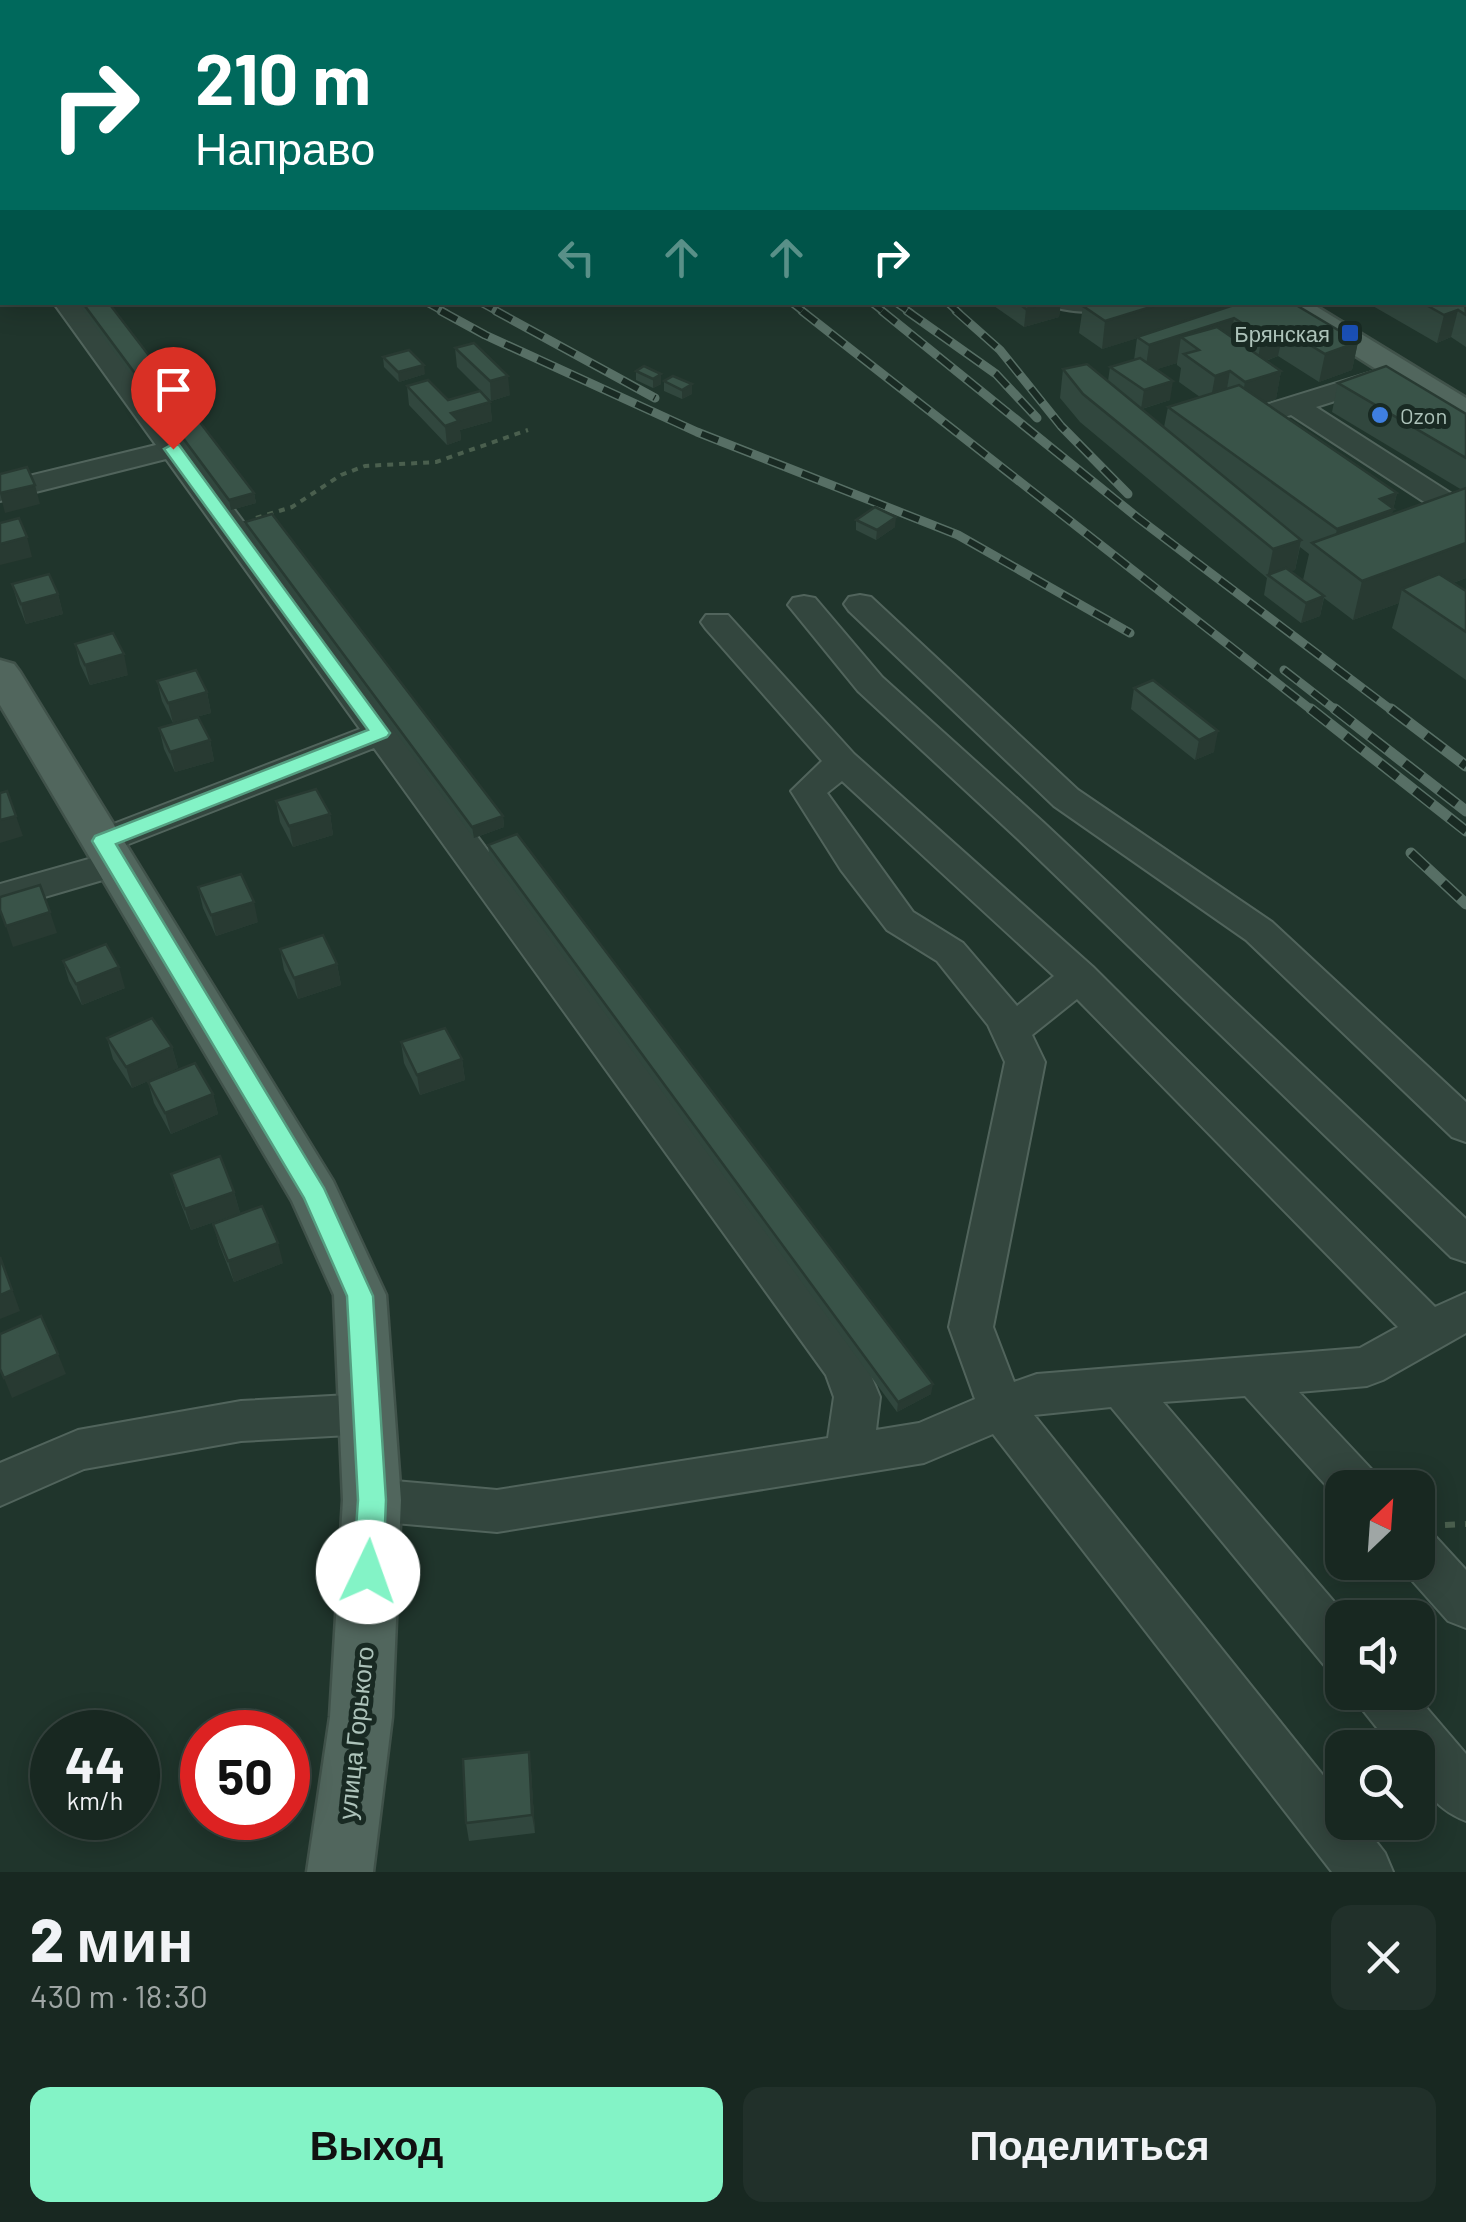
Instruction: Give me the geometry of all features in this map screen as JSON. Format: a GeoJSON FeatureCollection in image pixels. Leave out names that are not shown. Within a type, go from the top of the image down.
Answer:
{"type":"FeatureCollection","features":[{"type":"Feature","properties":{"kind":"main road"},"geometry":{"type":"LineString","coordinates":[[1291,305],[1466,412]]}},
{"type":"Feature","properties":{"kind":"main road","name":"улица Горького"},"geometry":{"type":"LineString","coordinates":[[0,672],[322,1212],[360,1296],[372,1500],[361,1717],[340,1872]]}},
{"type":"Feature","properties":{"kind":"street"},"geometry":{"type":"LineString","coordinates":[[68,305],[846,1367],[857,1397],[849,1456]]}},
{"type":"Feature","properties":{"kind":"street"},"geometry":{"type":"LineString","coordinates":[[1097,305],[1133,305]]}},
{"type":"Feature","properties":{"kind":"street"},"geometry":{"type":"LineString","coordinates":[[1197,419],[1215,412],[1247,420],[1398,371]]}},
{"type":"Feature","properties":{"kind":"street"},"geometry":{"type":"LineString","coordinates":[[1294,405],[1466,516]]}},
{"type":"Feature","properties":{"kind":"street"},"geometry":{"type":"LineString","coordinates":[[0,492],[173,449]]}},
{"type":"Feature","properties":{"kind":"street"},"geometry":{"type":"LineString","coordinates":[[804,604],[870,684],[1046,845],[1466,1245]]}},
{"type":"Feature","properties":{"kind":"street"},"geometry":{"type":"LineString","coordinates":[[860,604],[1066,798],[1258,931],[1466,1126]]}},
{"type":"Feature","properties":{"kind":"street"},"geometry":{"type":"LineString","coordinates":[[372,1500],[497,1511],[849,1456],[924,1443],[1037,1393],[1366,1367],[1448,1321],[842,762],[717,622]]}},
{"type":"Feature","properties":{"kind":"street"},"geometry":{"type":"LineString","coordinates":[[0,897],[380,733]]}},
{"type":"Feature","properties":{"kind":"street"},"geometry":{"type":"LineString","coordinates":[[842,762],[808,791],[854,861],[900,920],[950,952],[1006,1018],[1025,1062],[971,1327],[1001,1409],[1366,1872]]}},
{"type":"Feature","properties":{"kind":"street"},"geometry":{"type":"LineString","coordinates":[[1046,845],[1066,798]]}},
{"type":"Feature","properties":{"kind":"street"},"geometry":{"type":"LineString","coordinates":[[1012,1031],[1079,977]]}},
{"type":"Feature","properties":{"kind":"street"},"geometry":{"type":"LineString","coordinates":[[1254,1374],[1342,1470]]}},
{"type":"Feature","properties":{"kind":"street"},"geometry":{"type":"LineString","coordinates":[[1121,1386],[1325,1628]]}},
{"type":"Feature","properties":{"kind":"street"},"geometry":{"type":"LineString","coordinates":[[1,1482],[78,1450],[241,1421],[366,1414]]}},
{"type":"Feature","properties":{"kind":"street"},"geometry":{"type":"LineString","coordinates":[[1435,1571],[1466,1605]]}},
{"type":"Feature","properties":{"kind":"street"},"geometry":{"type":"LineString","coordinates":[[1395,1710],[1466,1795]]}},
{"type":"Feature","properties":{"kind":"path"},"geometry":{"type":"LineString","coordinates":[[229,526],[292,507],[365,466],[436,462],[528,430]]}},
{"type":"Feature","properties":{"kind":"building"},"geometry":{"type":"Polygon","coordinates":[[[84,305],[110,305],[254,493],[229,500],[84,305]]]}},
{"type":"Feature","properties":{"kind":"building"},"geometry":{"type":"Polygon","coordinates":[[[1086,305],[1157,305],[1105,321],[1086,305]]]}},
{"type":"Feature","properties":{"kind":"building"},"geometry":{"type":"Polygon","coordinates":[[[1234,305],[1296,305],[1358,342],[1325,354],[1284,329],[1262,336],[1234,318],[1149,345],[1137,337],[1234,305]]]}},
{"type":"Feature","properties":{"kind":"building"},"geometry":{"type":"Polygon","coordinates":[[[1426,305],[1465,305],[1466,315],[1458,310],[1444,315],[1426,305]]]}},
{"type":"Feature","properties":{"kind":"building"},"geometry":{"type":"Polygon","coordinates":[[[1217,327],[1281,371],[1245,382],[1230,371],[1215,376],[1184,354],[1199,350],[1181,337],[1217,327]]]}},
{"type":"Feature","properties":{"kind":"building"},"geometry":{"type":"Polygon","coordinates":[[[474,343],[508,376],[490,381],[455,348],[474,343]]]}},
{"type":"Feature","properties":{"kind":"building"},"geometry":{"type":"Polygon","coordinates":[[[409,350],[424,365],[398,372],[383,357],[409,350]]]}},
{"type":"Feature","properties":{"kind":"building"},"geometry":{"type":"Polygon","coordinates":[[[1140,358],[1173,381],[1144,390],[1110,367],[1140,358]]]}},
{"type":"Feature","properties":{"kind":"building"},"geometry":{"type":"Polygon","coordinates":[[[1087,364],[1301,540],[1273,549],[1083,394],[1063,369],[1087,364]]]}},
{"type":"Feature","properties":{"kind":"building"},"geometry":{"type":"Polygon","coordinates":[[[644,366],[661,374],[653,379],[636,371],[644,366]]]}},
{"type":"Feature","properties":{"kind":"building"},"geometry":{"type":"Polygon","coordinates":[[[1386,366],[1466,414],[1466,458],[1338,383],[1386,366]]]}},
{"type":"Feature","properties":{"kind":"building"},"geometry":{"type":"Polygon","coordinates":[[[673,376],[692,384],[682,390],[664,381],[673,376]]]}},
{"type":"Feature","properties":{"kind":"building"},"geometry":{"type":"Polygon","coordinates":[[[428,380],[448,400],[480,391],[490,402],[451,413],[459,421],[445,426],[407,386],[428,380]]]}},
{"type":"Feature","properties":{"kind":"building"},"geometry":{"type":"Polygon","coordinates":[[[1239,385],[1397,493],[1380,499],[1394,509],[1337,529],[1168,407],[1239,385]]]}},
{"type":"Feature","properties":{"kind":"building"},"geometry":{"type":"Polygon","coordinates":[[[27,467],[35,485],[0,493],[0,474],[27,467]]]}},
{"type":"Feature","properties":{"kind":"building"},"geometry":{"type":"Polygon","coordinates":[[[1466,488],[1466,543],[1362,581],[1312,543],[1466,488]]]}},
{"type":"Feature","properties":{"kind":"building"},"geometry":{"type":"Polygon","coordinates":[[[875,507],[896,517],[877,530],[856,520],[875,507]]]}},
{"type":"Feature","properties":{"kind":"building"},"geometry":{"type":"Polygon","coordinates":[[[272,514],[503,816],[472,827],[245,522],[272,514]]]}},
{"type":"Feature","properties":{"kind":"building"},"geometry":{"type":"Polygon","coordinates":[[[19,518],[27,537],[0,544],[0,523],[19,518]]]}},
{"type":"Feature","properties":{"kind":"building"},"geometry":{"type":"Polygon","coordinates":[[[1286,568],[1324,596],[1306,603],[1268,575],[1286,568]]]}},
{"type":"Feature","properties":{"kind":"building"},"geometry":{"type":"Polygon","coordinates":[[[49,574],[58,594],[21,604],[12,584],[49,574]]]}},
{"type":"Feature","properties":{"kind":"building"},"geometry":{"type":"Polygon","coordinates":[[[1439,574],[1466,591],[1466,632],[1402,589],[1439,574]]]}},
{"type":"Feature","properties":{"kind":"building"},"geometry":{"type":"Polygon","coordinates":[[[113,633],[124,654],[85,665],[75,644],[113,633]]]}},
{"type":"Feature","properties":{"kind":"building"},"geometry":{"type":"Polygon","coordinates":[[[196,670],[207,692],[168,703],[157,681],[196,670]]]}},
{"type":"Feature","properties":{"kind":"building"},"geometry":{"type":"Polygon","coordinates":[[[1153,680],[1218,731],[1199,740],[1134,688],[1153,680]]]}},
{"type":"Feature","properties":{"kind":"building"},"geometry":{"type":"Polygon","coordinates":[[[198,717],[210,740],[170,752],[159,728],[198,717]]]}},
{"type":"Feature","properties":{"kind":"building"},"geometry":{"type":"Polygon","coordinates":[[[316,789],[330,814],[289,826],[276,801],[316,789]]]}},
{"type":"Feature","properties":{"kind":"building"},"geometry":{"type":"Polygon","coordinates":[[[7,791],[16,816],[0,820],[0,793],[7,791]]]}},
{"type":"Feature","properties":{"kind":"building"},"geometry":{"type":"Polygon","coordinates":[[[517,834],[933,1384],[898,1402],[488,845],[517,834]]]}},
{"type":"Feature","properties":{"kind":"building"},"geometry":{"type":"Polygon","coordinates":[[[241,874],[254,902],[211,915],[198,887],[241,874]]]}},
{"type":"Feature","properties":{"kind":"building"},"geometry":{"type":"Polygon","coordinates":[[[40,885],[50,912],[6,926],[0,897],[40,885]]]}},
{"type":"Feature","properties":{"kind":"building"},"geometry":{"type":"Polygon","coordinates":[[[323,935],[337,964],[294,978],[280,949],[323,935]]]}},
{"type":"Feature","properties":{"kind":"building"},"geometry":{"type":"Polygon","coordinates":[[[106,944],[119,967],[76,984],[63,961],[106,944]]]}},
{"type":"Feature","properties":{"kind":"building"},"geometry":{"type":"Polygon","coordinates":[[[152,1018],[172,1047],[126,1067],[107,1038],[152,1018]]]}},
{"type":"Feature","properties":{"kind":"building"},"geometry":{"type":"Polygon","coordinates":[[[445,1028],[462,1059],[417,1075],[401,1042],[445,1028]]]}},
{"type":"Feature","properties":{"kind":"building"},"geometry":{"type":"Polygon","coordinates":[[[195,1063],[213,1094],[165,1113],[148,1082],[195,1063]]]}},
{"type":"Feature","properties":{"kind":"building"},"geometry":{"type":"Polygon","coordinates":[[[220,1156],[234,1192],[185,1209],[171,1174],[220,1156]]]}},
{"type":"Feature","properties":{"kind":"building"},"geometry":{"type":"Polygon","coordinates":[[[262,1206],[278,1243],[228,1261],[213,1224],[262,1206]]]}},
{"type":"Feature","properties":{"kind":"building"},"geometry":{"type":"Polygon","coordinates":[[[0,1257],[12,1290],[0,1295],[0,1257]]]}},
{"type":"Feature","properties":{"kind":"building"},"geometry":{"type":"Polygon","coordinates":[[[41,1316],[58,1354],[4,1378],[0,1369],[0,1334],[41,1316]]]}},
{"type":"Feature","properties":{"kind":"building"},"geometry":{"type":"Polygon","coordinates":[[[529,1752],[532,1815],[466,1823],[463,1759],[529,1752]]]}},
{"type":"Feature","properties":{"kind":"railway"},"geometry":{"type":"LineString","coordinates":[[431,305],[446,313]]}},
{"type":"Feature","properties":{"kind":"railway"},"geometry":{"type":"LineString","coordinates":[[485,305],[500,313]]}},
{"type":"Feature","properties":{"kind":"railway"},"geometry":{"type":"LineString","coordinates":[[795,305],[805,313]]}},
{"type":"Feature","properties":{"kind":"railway"},"geometry":{"type":"LineString","coordinates":[[875,305],[885,313]]}},
{"type":"Feature","properties":{"kind":"railway"},"geometry":{"type":"LineString","coordinates":[[899,305],[911,313]]}},
{"type":"Feature","properties":{"kind":"railway"},"geometry":{"type":"LineString","coordinates":[[950,305],[959,313]]}},
{"type":"Feature","properties":{"kind":"railway"},"geometry":{"type":"LineString","coordinates":[[441,311],[697,432],[958,535],[1130,633]]}},
{"type":"Feature","properties":{"kind":"railway"},"geometry":{"type":"LineString","coordinates":[[496,311],[655,398]]}},
{"type":"Feature","properties":{"kind":"railway"},"geometry":{"type":"LineString","coordinates":[[802,311],[1314,712]]}},
{"type":"Feature","properties":{"kind":"railway"},"geometry":{"type":"LineString","coordinates":[[882,311],[1138,518],[1394,712]]}},
{"type":"Feature","properties":{"kind":"railway"},"geometry":{"type":"LineString","coordinates":[[907,311],[996,374],[1037,418]]}},
{"type":"Feature","properties":{"kind":"railway"},"geometry":{"type":"LineString","coordinates":[[956,311],[1000,350],[1061,426],[1128,494]]}},
{"type":"Feature","properties":{"kind":"railway"},"geometry":{"type":"LineString","coordinates":[[1284,670],[1338,712]]}},
{"type":"Feature","properties":{"kind":"railway"},"geometry":{"type":"LineString","coordinates":[[1311,709],[1466,831]]}},
{"type":"Feature","properties":{"kind":"railway"},"geometry":{"type":"LineString","coordinates":[[1335,709],[1466,811]]}},
{"type":"Feature","properties":{"kind":"railway"},"geometry":{"type":"LineString","coordinates":[[1391,709],[1466,766]]}},
{"type":"Feature","properties":{"kind":"railway"},"geometry":{"type":"LineString","coordinates":[[1411,853],[1466,904]]}},
{"type":"Feature","properties":{"kind":"place","name":"Брянская"},"geometry":{"type":"Point","coordinates":[1350,333]}},
{"type":"Feature","properties":{"kind":"place","name":"Ozon"},"geometry":{"type":"Point","coordinates":[1380,415]}},
{"type":"Feature","properties":{"kind":"route"},"geometry":{"type":"LineString","coordinates":[[173,449],[380,733],[103,841],[315,1196],[360,1296],[372,1500],[368,1572]]}}]}
